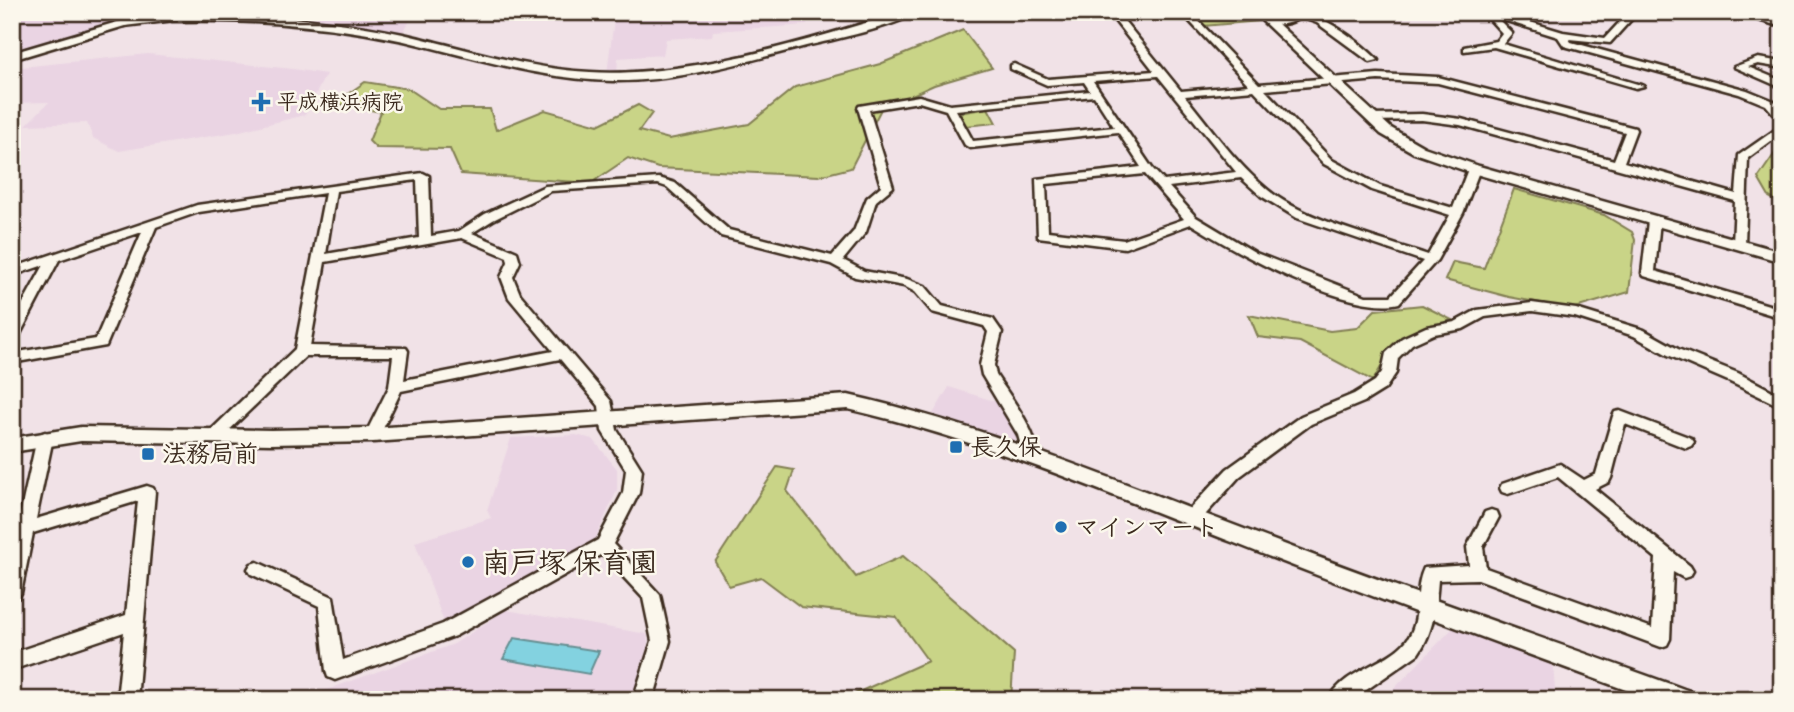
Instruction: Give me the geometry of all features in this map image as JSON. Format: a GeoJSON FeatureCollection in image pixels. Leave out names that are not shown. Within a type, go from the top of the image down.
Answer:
{"type":"FeatureCollection","features":[{"type":"Feature","properties":{"kind":"street"},"geometry":{"type":"LineString","coordinates":[[124,23],[135,12]]}},
{"type":"Feature","properties":{"kind":"street"},"geometry":{"type":"LineString","coordinates":[[12,57],[124,23],[172,18],[239,17],[323,24],[402,37],[571,74],[611,78],[656,75],[814,43],[912,12]]}},
{"type":"Feature","properties":{"kind":"street"},"geometry":{"type":"LineString","coordinates":[[1112,12],[1244,174],[1265,194],[1301,215],[1431,260]]}},
{"type":"Feature","properties":{"kind":"street"},"geometry":{"type":"LineString","coordinates":[[1185,12],[1306,142],[1348,175],[1376,188],[1457,212]]}},
{"type":"Feature","properties":{"kind":"street"},"geometry":{"type":"LineString","coordinates":[[1258,12],[1386,131],[1419,150],[1474,169],[1782,257]]}},
{"type":"Feature","properties":{"kind":"street"},"geometry":{"type":"LineString","coordinates":[[1487,13],[1562,35],[1607,41],[1634,12]]}},
{"type":"Feature","properties":{"kind":"street"},"geometry":{"type":"LineString","coordinates":[[1736,12],[1782,24]]}},
{"type":"Feature","properties":{"kind":"street"},"geometry":{"type":"LineString","coordinates":[[1270,22],[1291,20],[1300,13],[1320,21],[1373,60]]}},
{"type":"Feature","properties":{"kind":"street"},"geometry":{"type":"LineString","coordinates":[[1467,49],[1499,43],[1507,33],[1487,13]]}},
{"type":"Feature","properties":{"kind":"street"},"geometry":{"type":"LineString","coordinates":[[1562,35],[1567,44],[1743,92],[1770,103],[1782,117]]}},
{"type":"Feature","properties":{"kind":"street"},"geometry":{"type":"LineString","coordinates":[[1494,44],[1638,89],[1649,66]]}},
{"type":"Feature","properties":{"kind":"street"},"geometry":{"type":"LineString","coordinates":[[1782,65],[1758,61],[1739,67],[1782,85]]}},
{"type":"Feature","properties":{"kind":"street"},"geometry":{"type":"LineString","coordinates":[[1014,67],[1047,82],[1161,73]]}},
{"type":"Feature","properties":{"kind":"street"},"geometry":{"type":"LineString","coordinates":[[1178,94],[1378,77],[1438,80],[1631,130],[1618,164]]}},
{"type":"Feature","properties":{"kind":"street"},"geometry":{"type":"LineString","coordinates":[[1087,79],[1148,170],[1192,220],[1252,256],[1365,300],[1394,300],[1431,260],[1457,212],[1474,169]]}},
{"type":"Feature","properties":{"kind":"street"},"geometry":{"type":"LineString","coordinates":[[835,261],[860,232],[871,200],[887,187],[863,107],[919,99],[950,108],[1096,93]]}},
{"type":"Feature","properties":{"kind":"street"},"geometry":{"type":"LineString","coordinates":[[950,108],[970,145],[1120,129]]}},
{"type":"Feature","properties":{"kind":"street"},"geometry":{"type":"LineString","coordinates":[[1371,118],[1422,117],[1461,122],[1742,199]]}},
{"type":"Feature","properties":{"kind":"street"},"geometry":{"type":"LineString","coordinates":[[1739,244],[1743,156],[1779,133]]}},
{"type":"Feature","properties":{"kind":"street"},"geometry":{"type":"LineString","coordinates":[[1148,170],[1040,181],[1042,234],[1125,243],[1192,220]]}},
{"type":"Feature","properties":{"kind":"street"},"geometry":{"type":"LineString","coordinates":[[1159,184],[1244,174]]}},
{"type":"Feature","properties":{"kind":"street"},"geometry":{"type":"LineString","coordinates":[[12,272],[197,209],[423,176],[425,240]]}},
{"type":"Feature","properties":{"kind":"street"},"geometry":{"type":"LineString","coordinates":[[320,259],[463,234],[489,217],[549,188],[659,181],[671,185],[725,233],[835,261],[860,274],[908,283],[920,289],[937,309],[962,317],[981,319],[992,326],[995,332],[988,365],[989,375],[1026,435],[1030,456]]}},
{"type":"Feature","properties":{"kind":"street"},"geometry":{"type":"LineString","coordinates":[[214,436],[302,351],[320,259],[331,192],[329,189]]}},
{"type":"Feature","properties":{"kind":"street"},"geometry":{"type":"LineString","coordinates":[[1654,221],[1647,279],[1782,314]]}},
{"type":"Feature","properties":{"kind":"street"},"geometry":{"type":"LineString","coordinates":[[12,358],[101,342],[151,225]]}},
{"type":"Feature","properties":{"kind":"street"},"geometry":{"type":"LineString","coordinates":[[257,569],[327,603],[335,670],[449,630],[604,545],[631,493],[634,470],[610,431],[606,405],[508,285],[513,256],[463,234]]}},
{"type":"Feature","properties":{"kind":"street"},"geometry":{"type":"LineString","coordinates":[[12,336],[54,258]]}},
{"type":"Feature","properties":{"kind":"street"},"geometry":{"type":"LineString","coordinates":[[1192,518],[1233,473],[1306,420],[1359,398],[1380,385],[1389,373],[1391,356],[1407,341],[1431,330],[1458,326],[1482,313],[1532,307],[1576,313],[1639,333],[1673,352],[1733,377],[1782,402]]}},
{"type":"Feature","properties":{"kind":"street"},"geometry":{"type":"LineString","coordinates":[[302,351],[401,351],[396,387],[373,435]]}},
{"type":"Feature","properties":{"kind":"street"},"geometry":{"type":"LineString","coordinates":[[396,387],[563,355]]}},
{"type":"Feature","properties":{"kind":"street"},"geometry":{"type":"LineString","coordinates":[[12,445],[45,438],[134,433],[214,436],[373,435],[848,402],[897,413],[1030,456],[1684,700]]}},
{"type":"Feature","properties":{"kind":"street"},"geometry":{"type":"LineString","coordinates":[[1582,488],[1603,478],[1620,416],[1686,442]]}},
{"type":"Feature","properties":{"kind":"street"},"geometry":{"type":"LineString","coordinates":[[12,593],[19,531],[45,438]]}},
{"type":"Feature","properties":{"kind":"street"},"geometry":{"type":"LineString","coordinates":[[1508,488],[1560,470],[1684,571]]}},
{"type":"Feature","properties":{"kind":"street"},"geometry":{"type":"LineString","coordinates":[[19,531],[147,492],[127,700]]}},
{"type":"Feature","properties":{"kind":"street"},"geometry":{"type":"LineString","coordinates":[[1478,572],[1475,547],[1491,517]]}},
{"type":"Feature","properties":{"kind":"street"},"geometry":{"type":"LineString","coordinates":[[604,545],[651,595],[661,641],[643,700]]}},
{"type":"Feature","properties":{"kind":"street"},"geometry":{"type":"LineString","coordinates":[[1339,700],[1356,682],[1398,659],[1416,641],[1426,605],[1430,573],[1478,572],[1661,639],[1665,556]]}},
{"type":"Feature","properties":{"kind":"street"},"geometry":{"type":"LineString","coordinates":[[12,662],[136,620]]}},
{"type":"Feature","properties":{"kind":"shaded area"},"geometry":{"type":"Polygon","coordinates":[[[12,12],[133,12],[129,17],[114,22],[12,52],[12,12]]]}},
{"type":"Feature","properties":{"kind":"shaded area"},"geometry":{"type":"Polygon","coordinates":[[[321,12],[415,12],[402,34],[316,20],[321,12]]]}},
{"type":"Feature","properties":{"kind":"shaded area"},"geometry":{"type":"Polygon","coordinates":[[[615,12],[805,12],[807,25],[713,31],[712,36],[666,39],[663,55],[618,58],[617,73],[607,73],[615,12]]]}},
{"type":"Feature","properties":{"kind":"shaded area"},"geometry":{"type":"Polygon","coordinates":[[[148,54],[326,74],[305,115],[236,132],[119,151],[93,138],[87,123],[26,125],[49,102],[12,103],[12,68],[148,54]]]}},
{"type":"Feature","properties":{"kind":"shaded area"},"geometry":{"type":"Polygon","coordinates":[[[949,387],[1000,403],[1020,436],[1014,441],[933,414],[949,387]]]}},
{"type":"Feature","properties":{"kind":"shaded area"},"geometry":{"type":"Polygon","coordinates":[[[575,435],[593,439],[617,469],[617,490],[592,546],[445,625],[415,542],[491,518],[487,510],[511,438],[575,435]]]}},
{"type":"Feature","properties":{"kind":"shaded area"},"geometry":{"type":"Polygon","coordinates":[[[506,610],[647,634],[648,643],[631,700],[273,700],[318,693],[454,644],[506,610]]]}},
{"type":"Feature","properties":{"kind":"shaded area"},"geometry":{"type":"Polygon","coordinates":[[[1453,628],[1553,666],[1556,700],[1383,700],[1453,628]]]}},
{"type":"Feature","properties":{"kind":"green space"},"geometry":{"type":"Polygon","coordinates":[[[1190,12],[1252,12],[1261,21],[1203,26],[1190,12]]]}},
{"type":"Feature","properties":{"kind":"green space"},"geometry":{"type":"Polygon","coordinates":[[[963,30],[992,68],[934,85],[881,109],[851,168],[819,176],[658,168],[628,158],[591,183],[461,174],[450,149],[376,148],[369,141],[381,112],[335,103],[365,82],[409,89],[439,109],[490,109],[496,130],[545,110],[598,125],[638,105],[652,113],[639,131],[669,139],[749,124],[795,87],[880,64],[963,30]]]}},
{"type":"Feature","properties":{"kind":"green space"},"geometry":{"type":"Polygon","coordinates":[[[988,108],[996,123],[965,126],[959,113],[988,108]]]}},
{"type":"Feature","properties":{"kind":"green space"},"geometry":{"type":"Polygon","coordinates":[[[1775,153],[1782,154],[1782,204],[1769,197],[1758,178],[1775,153]]]}},
{"type":"Feature","properties":{"kind":"green space"},"geometry":{"type":"Polygon","coordinates":[[[1514,189],[1604,215],[1632,232],[1635,240],[1629,292],[1572,309],[1509,297],[1445,280],[1453,262],[1484,268],[1514,189]]]}},
{"type":"Feature","properties":{"kind":"green space"},"geometry":{"type":"Polygon","coordinates":[[[1422,305],[1452,320],[1413,334],[1396,346],[1373,381],[1300,342],[1258,337],[1249,315],[1330,331],[1357,328],[1375,310],[1422,305]]]}},
{"type":"Feature","properties":{"kind":"green space"},"geometry":{"type":"Polygon","coordinates":[[[777,467],[794,470],[787,491],[856,577],[903,556],[1014,653],[1011,700],[841,700],[928,661],[896,617],[801,607],[761,577],[729,586],[715,562],[777,467]]]}},
{"type":"Feature","properties":{"kind":"water"},"geometry":{"type":"Polygon","coordinates":[[[514,638],[599,651],[589,674],[503,659],[514,638]]]}},
{"type":"Feature","properties":{"kind":"place","name":"平成横浜病院"},"geometry":{"type":"Point","coordinates":[261,102]}},
{"type":"Feature","properties":{"kind":"place","name":"長久保"},"geometry":{"type":"Point","coordinates":[956,447]}},
{"type":"Feature","properties":{"kind":"place","name":"法務局前"},"geometry":{"type":"Point","coordinates":[148,454]}},
{"type":"Feature","properties":{"kind":"place","name":"マインマート"},"geometry":{"type":"Point","coordinates":[1061,527]}},
{"type":"Feature","properties":{"kind":"place","name":"南戸塚 保育園"},"geometry":{"type":"Point","coordinates":[468,562]}}]}
